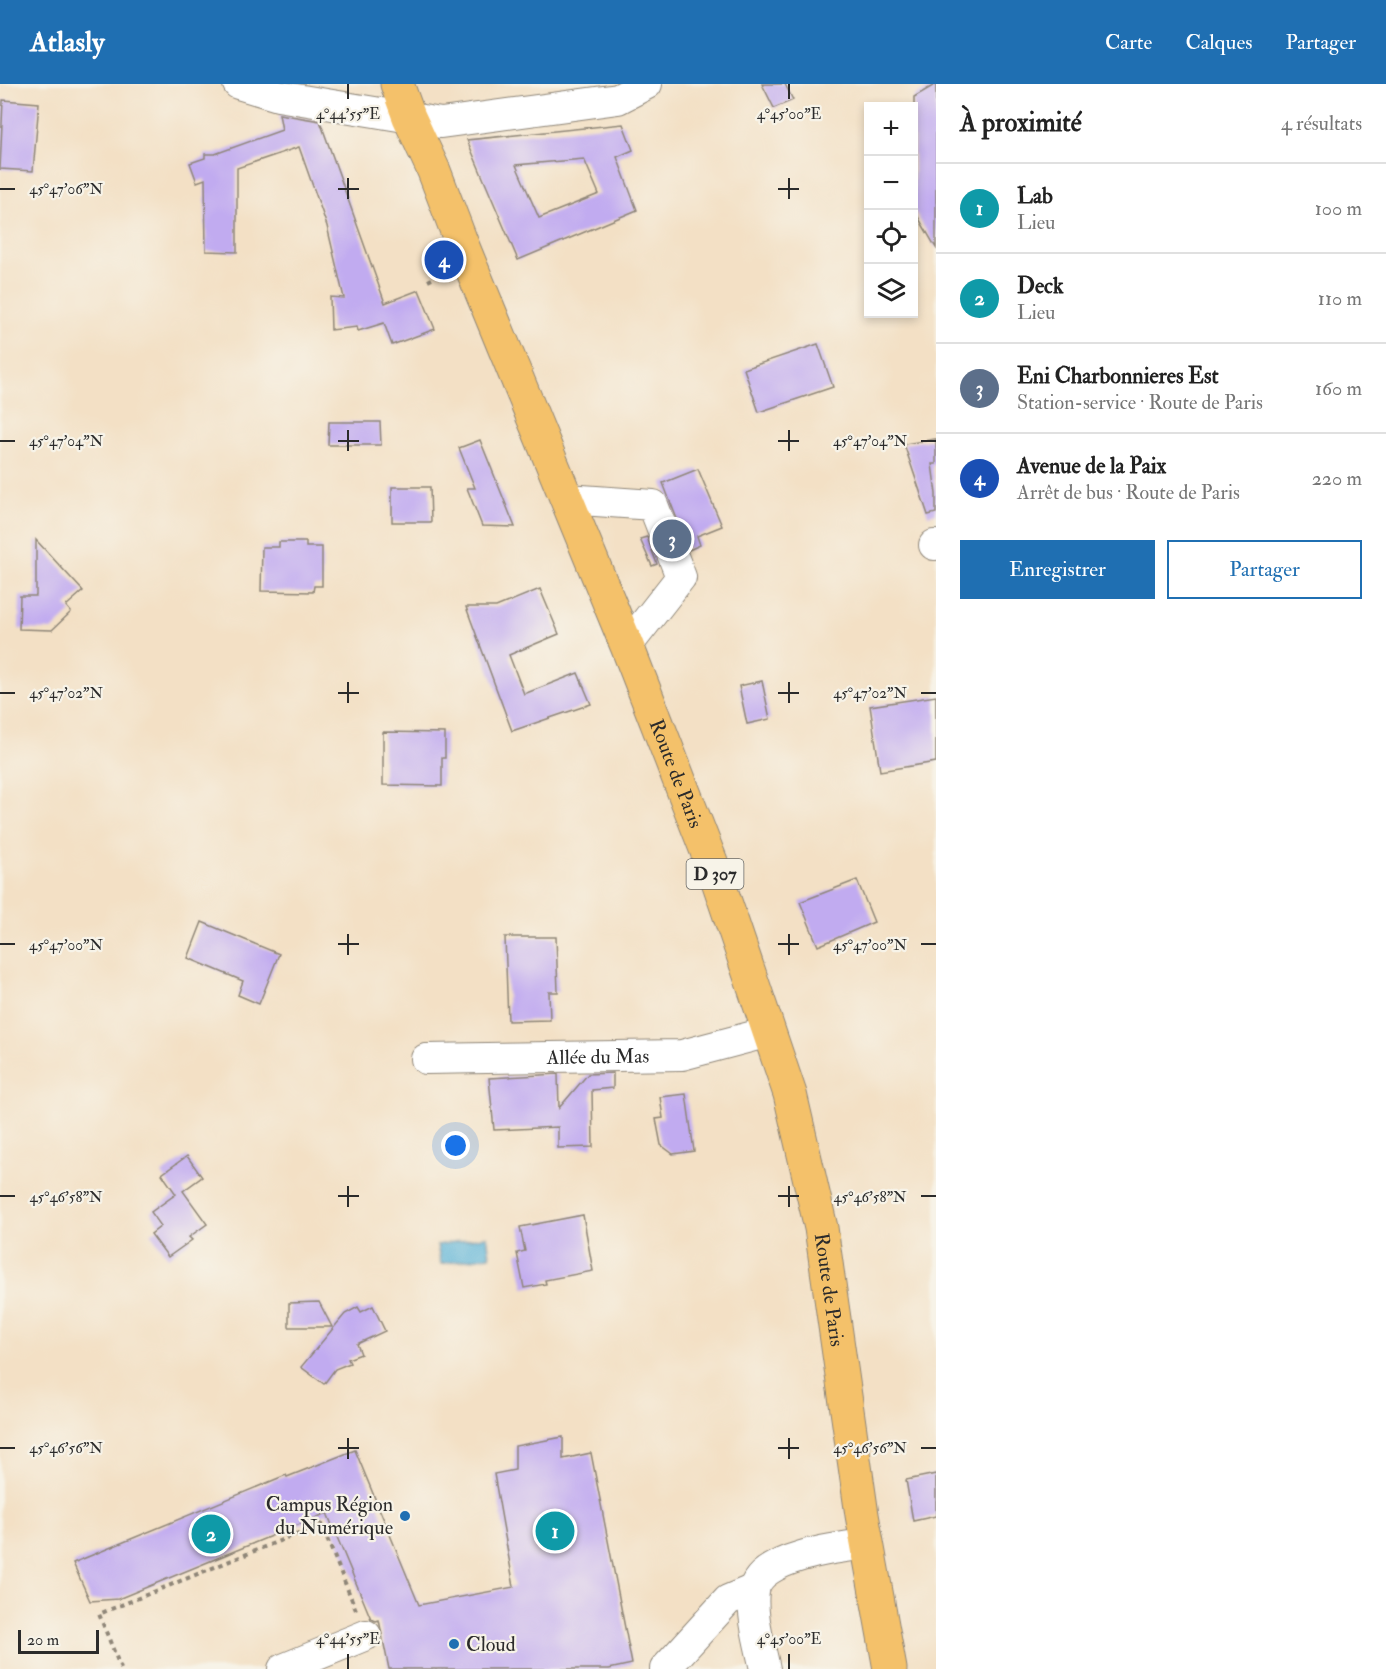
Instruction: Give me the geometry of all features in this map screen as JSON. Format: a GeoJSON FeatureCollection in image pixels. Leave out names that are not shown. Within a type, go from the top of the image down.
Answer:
{"type":"FeatureCollection","features":[{"type":"Feature","properties":{"kind":"main road","name":"Route de Paris"},"geometry":{"type":"LineString","coordinates":[[397,84],[627,646],[715,872],[790,1094],[822,1228],[867,1544],[890,1669]]}},
{"type":"Feature","properties":{"kind":"street"},"geometry":{"type":"LineString","coordinates":[[238,84],[278,96],[441,123],[618,99],[647,84]]}},
{"type":"Feature","properties":{"kind":"street"},"geometry":{"type":"LineString","coordinates":[[567,500],[653,505],[681,577],[627,646]]}},
{"type":"Feature","properties":{"kind":"street","name":"Allée du Mas"},"geometry":{"type":"LineString","coordinates":[[426,1059],[682,1055],[769,1032]]}},
{"type":"Feature","properties":{"kind":"street"},"geometry":{"type":"LineString","coordinates":[[765,1669],[756,1622],[754,1589],[762,1575],[782,1563],[817,1551],[867,1544]]}},
{"type":"Feature","properties":{"kind":"street"},"geometry":{"type":"LineString","coordinates":[[665,1669],[728,1600],[754,1589]]}},
{"type":"Feature","properties":{"kind":"street"},"geometry":{"type":"LineString","coordinates":[[283,1669],[366,1635]]}},
{"type":"Feature","properties":{"kind":"path"},"geometry":{"type":"LineString","coordinates":[[121,1669],[99,1614],[321,1524],[366,1635]]}},
{"type":"Feature","properties":{"kind":"water"},"geometry":{"type":"Polygon","coordinates":[[[487,1236],[490,1256],[441,1264],[437,1245],[487,1236]]]}},
{"type":"Feature","properties":{"kind":"building"},"geometry":{"type":"Polygon","coordinates":[[[762,84],[785,84],[793,100],[774,108],[762,84]]]}},
{"type":"Feature","properties":{"kind":"building"},"geometry":{"type":"Polygon","coordinates":[[[936,84],[936,248],[918,217],[918,102],[914,102],[914,97],[936,84]]]}},
{"type":"Feature","properties":{"kind":"building"},"geometry":{"type":"Polygon","coordinates":[[[3,100],[39,103],[33,171],[0,169],[3,100]]]}},
{"type":"Feature","properties":{"kind":"building"},"geometry":{"type":"Polygon","coordinates":[[[279,114],[320,121],[385,303],[419,290],[435,329],[392,345],[384,323],[358,331],[357,327],[331,330],[330,297],[344,298],[327,226],[299,147],[237,168],[237,252],[206,251],[205,179],[197,182],[190,163],[205,158],[205,154],[215,154],[282,130],[279,114]]]}},
{"type":"Feature","properties":{"kind":"building"},"geometry":{"type":"Polygon","coordinates":[[[623,124],[633,150],[617,157],[637,210],[518,260],[467,140],[623,124]],[[584,159],[516,165],[539,218],[599,194],[584,159]]]}},
{"type":"Feature","properties":{"kind":"building"},"geometry":{"type":"Polygon","coordinates":[[[818,344],[833,387],[759,412],[744,369],[818,344]]]}},
{"type":"Feature","properties":{"kind":"building"},"geometry":{"type":"Polygon","coordinates":[[[329,422],[380,422],[381,445],[328,445],[329,422]]]}},
{"type":"Feature","properties":{"kind":"building"},"geometry":{"type":"Polygon","coordinates":[[[936,439],[936,464],[932,464],[936,513],[928,515],[904,444],[936,439]]]}},
{"type":"Feature","properties":{"kind":"building"},"geometry":{"type":"Polygon","coordinates":[[[480,440],[515,527],[482,526],[467,488],[475,488],[459,448],[480,440]]]}},
{"type":"Feature","properties":{"kind":"building"},"geometry":{"type":"Polygon","coordinates":[[[698,469],[722,526],[697,536],[700,545],[689,550],[663,483],[698,469]]]}},
{"type":"Feature","properties":{"kind":"building"},"geometry":{"type":"Polygon","coordinates":[[[392,487],[430,487],[431,522],[392,522],[392,487]]]}},
{"type":"Feature","properties":{"kind":"building"},"geometry":{"type":"Polygon","coordinates":[[[647,537],[657,564],[652,566],[640,539],[647,537]]]}},
{"type":"Feature","properties":{"kind":"building"},"geometry":{"type":"Polygon","coordinates":[[[36,540],[83,591],[66,606],[71,612],[52,630],[19,629],[20,596],[36,596],[36,540]]]}},
{"type":"Feature","properties":{"kind":"building"},"geometry":{"type":"Polygon","coordinates":[[[279,542],[306,542],[306,547],[322,547],[322,586],[314,586],[313,592],[261,591],[262,547],[279,547],[279,542]]]}},
{"type":"Feature","properties":{"kind":"building"},"geometry":{"type":"Polygon","coordinates":[[[540,589],[559,634],[509,655],[524,694],[578,673],[591,704],[512,731],[466,607],[496,607],[540,589]]]}},
{"type":"Feature","properties":{"kind":"building"},"geometry":{"type":"Polygon","coordinates":[[[762,681],[770,719],[747,724],[739,686],[762,681]]]}},
{"type":"Feature","properties":{"kind":"building"},"geometry":{"type":"Polygon","coordinates":[[[936,696],[936,762],[880,771],[870,706],[936,696]]]}},
{"type":"Feature","properties":{"kind":"building"},"geometry":{"type":"Polygon","coordinates":[[[383,732],[445,733],[442,786],[383,785],[383,732]]]}},
{"type":"Feature","properties":{"kind":"building"},"geometry":{"type":"Polygon","coordinates":[[[857,880],[874,922],[818,946],[800,902],[857,880]]]}},
{"type":"Feature","properties":{"kind":"building"},"geometry":{"type":"Polygon","coordinates":[[[202,922],[279,954],[259,1004],[238,995],[243,981],[188,958],[202,922]]]}},
{"type":"Feature","properties":{"kind":"building"},"geometry":{"type":"Polygon","coordinates":[[[505,937],[556,937],[558,992],[549,992],[550,1020],[508,1021],[505,937]]]}},
{"type":"Feature","properties":{"kind":"building"},"geometry":{"type":"Polygon","coordinates":[[[613,1073],[613,1088],[592,1090],[593,1147],[558,1148],[558,1127],[494,1130],[489,1078],[558,1074],[559,1108],[588,1074],[613,1073]]]}},
{"type":"Feature","properties":{"kind":"building"},"geometry":{"type":"Polygon","coordinates":[[[686,1094],[694,1151],[673,1154],[661,1145],[656,1119],[663,1118],[660,1097],[686,1094]]]}},
{"type":"Feature","properties":{"kind":"building"},"geometry":{"type":"Polygon","coordinates":[[[187,1156],[202,1177],[183,1191],[207,1224],[189,1237],[192,1240],[168,1257],[151,1234],[161,1226],[151,1212],[176,1194],[162,1174],[187,1156]]]}},
{"type":"Feature","properties":{"kind":"building"},"geometry":{"type":"Polygon","coordinates":[[[583,1215],[593,1271],[545,1280],[546,1284],[524,1288],[517,1253],[525,1251],[520,1227],[583,1215]]]}},
{"type":"Feature","properties":{"kind":"building"},"geometry":{"type":"Polygon","coordinates":[[[319,1302],[332,1327],[289,1327],[289,1303],[319,1302]]]}},
{"type":"Feature","properties":{"kind":"building"},"geometry":{"type":"Polygon","coordinates":[[[373,1306],[385,1331],[357,1344],[361,1354],[348,1359],[350,1363],[335,1369],[324,1384],[301,1367],[345,1314],[358,1307],[361,1312],[373,1306]]]}},
{"type":"Feature","properties":{"kind":"building"},"geometry":{"type":"Polygon","coordinates":[[[563,1437],[563,1459],[591,1453],[632,1664],[609,1669],[389,1669],[379,1620],[371,1619],[327,1513],[118,1599],[90,1601],[73,1563],[286,1475],[287,1477],[355,1450],[419,1605],[514,1587],[494,1474],[515,1470],[515,1446],[563,1437]]]}},
{"type":"Feature","properties":{"kind":"building"},"geometry":{"type":"Polygon","coordinates":[[[936,1474],[936,1516],[913,1521],[906,1480],[936,1474]]]}},
{"type":"Feature","properties":{"kind":"place","name":"Avenue de la Paix"},"geometry":{"type":"Point","coordinates":[444,260]}},
{"type":"Feature","properties":{"kind":"place","name":"Eni Charbonnieres Est"},"geometry":{"type":"Point","coordinates":[672,539]}},
{"type":"Feature","properties":{"kind":"place","name":"Campus Région du Numérique"},"geometry":{"type":"Point","coordinates":[405,1516]}},
{"type":"Feature","properties":{"kind":"place","name":"Lab"},"geometry":{"type":"Point","coordinates":[555,1531]}},
{"type":"Feature","properties":{"kind":"place","name":"Deck"},"geometry":{"type":"Point","coordinates":[211,1534]}},
{"type":"Feature","properties":{"kind":"place","name":"Cloud"},"geometry":{"type":"Point","coordinates":[454,1644]}}]}
